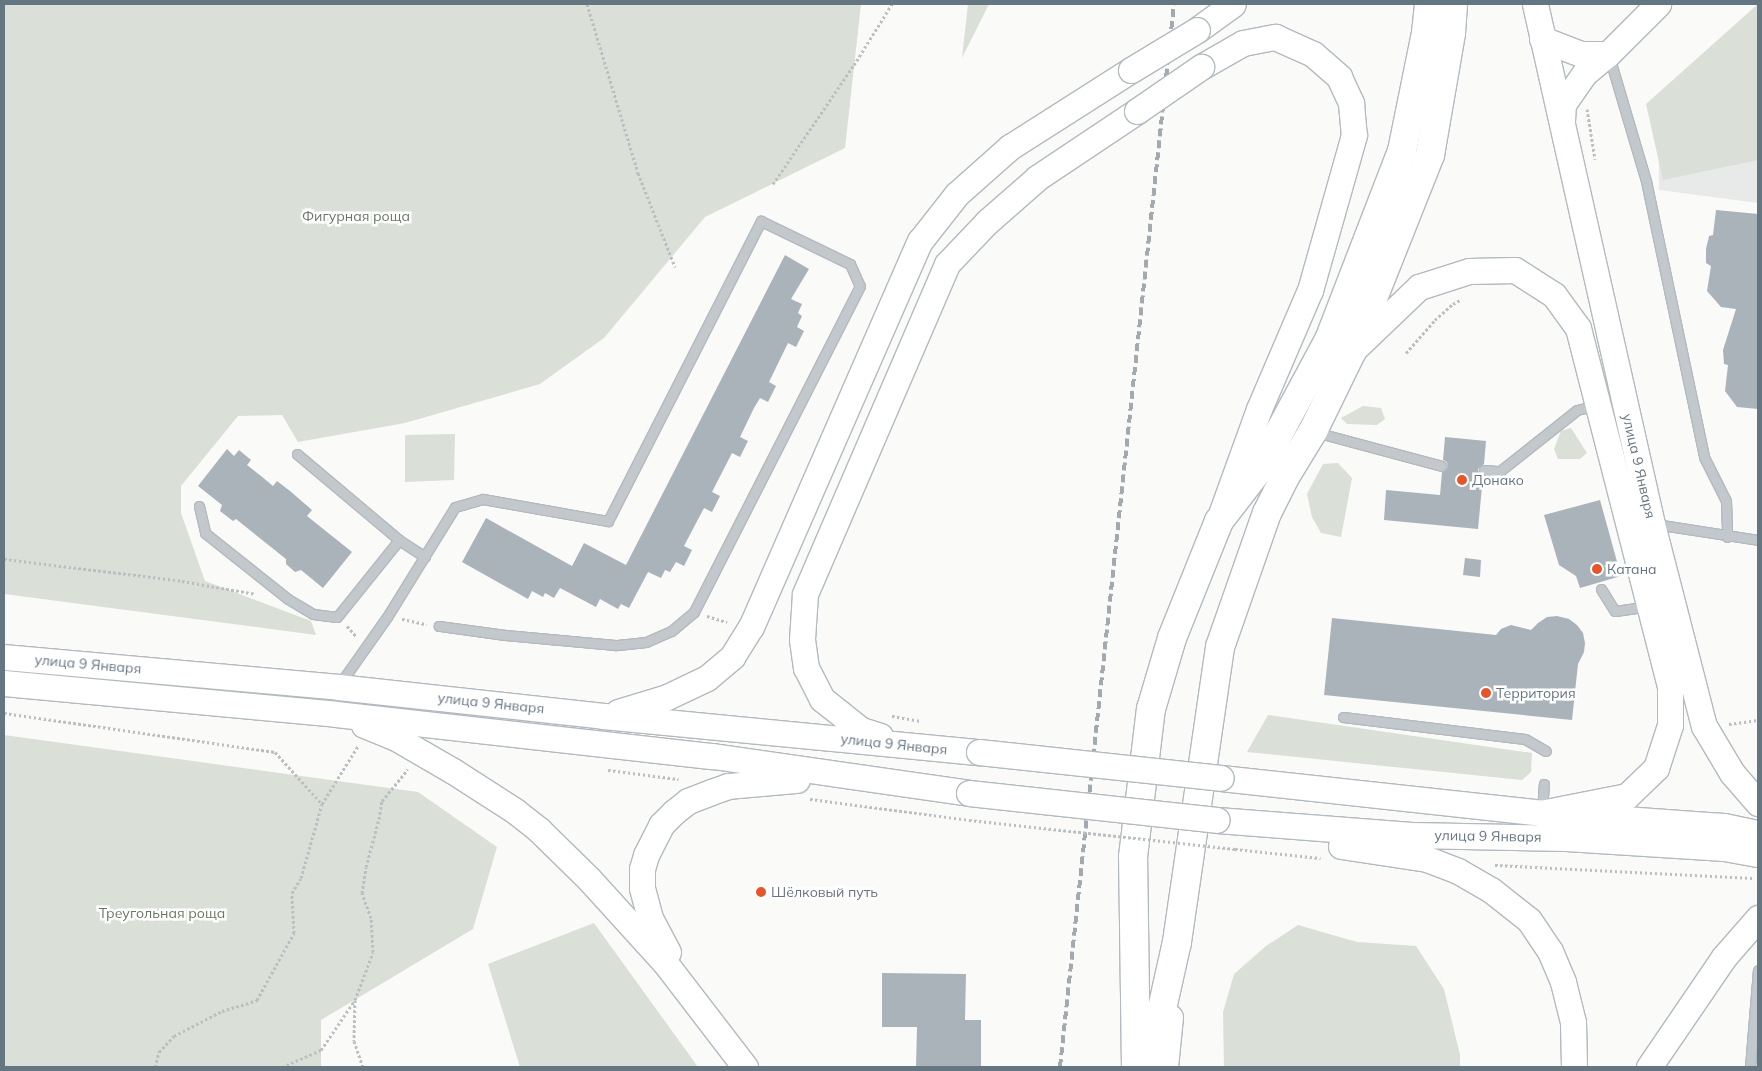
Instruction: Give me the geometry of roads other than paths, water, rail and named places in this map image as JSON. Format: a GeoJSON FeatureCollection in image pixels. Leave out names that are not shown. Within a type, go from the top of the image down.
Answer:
{"type":"FeatureCollection","features":[{"type":"Feature","properties":{"kind":"highway"},"geometry":{"type":"LineString","coordinates":[[1136,1067],[1133,857],[1151,709],[1172,638],[1219,521],[1260,468],[1329,340],[1402,151],[1426,33],[1429,4]]}},
{"type":"Feature","properties":{"kind":"highway"},"geometry":{"type":"LineString","coordinates":[[1149,1067],[1177,942],[1220,647],[1267,513],[1285,477],[1313,431],[1352,351],[1430,155],[1451,33],[1453,4]]}},
{"type":"Feature","properties":{"kind":"main road"},"geometry":{"type":"LineString","coordinates":[[603,716],[667,697],[707,678],[732,657],[751,627],[920,241],[957,194],[1010,147],[1197,30],[1233,4]]}},
{"type":"Feature","properties":{"kind":"main road","name":"улица 9 Января"},"geometry":{"type":"LineString","coordinates":[[1535,4],[1652,524],[1704,726],[1732,773],[1758,803]]}},
{"type":"Feature","properties":{"kind":"main road"},"geometry":{"type":"LineString","coordinates":[[1561,123],[1563,104],[1585,72],[1608,54],[1658,4]]}},
{"type":"Feature","properties":{"kind":"main road"},"geometry":{"type":"LineString","coordinates":[[913,746],[861,730],[822,699],[806,668],[802,639],[805,594],[947,264],[987,222],[1037,178],[1201,67],[1243,43],[1275,37],[1313,54],[1339,77],[1351,103],[1354,135],[1310,290],[1259,409],[1219,521]]}},
{"type":"Feature","properties":{"kind":"main road"},"geometry":{"type":"LineString","coordinates":[[1542,39],[1580,54],[1608,54]]}},
{"type":"Feature","properties":{"kind":"main road"},"geometry":{"type":"LineString","coordinates":[[1352,351],[1419,286],[1469,271],[1515,270],[1554,295],[1578,328],[1670,686],[1670,725],[1656,768],[1627,796],[1595,804],[1541,813]]}},
{"type":"Feature","properties":{"kind":"main road","name":"улица 9 Января"},"geometry":{"type":"LineString","coordinates":[[4,657],[338,687],[603,716],[979,752],[1541,813]]}},
{"type":"Feature","properties":{"kind":"main road","name":"улица 9 Января"},"geometry":{"type":"LineString","coordinates":[[4,683],[336,714],[713,756],[968,793],[1250,824],[1411,835],[1566,838],[1724,848],[1758,854]]}},
{"type":"Feature","properties":{"kind":"main road"},"geometry":{"type":"LineString","coordinates":[[336,714],[396,738],[494,797],[533,826],[566,856],[666,964],[745,1067]]}},
{"type":"Feature","properties":{"kind":"main road"},"geometry":{"type":"LineString","coordinates":[[715,1026],[650,918],[642,888],[642,869],[646,855],[661,825],[688,801],[728,786],[764,781],[858,778]]}},
{"type":"Feature","properties":{"kind":"main road"},"geometry":{"type":"LineString","coordinates":[[1541,813],[1724,826],[1758,833]]}},
{"type":"Feature","properties":{"kind":"main road"},"geometry":{"type":"LineString","coordinates":[[1250,824],[1282,839],[1370,849],[1427,859],[1458,871],[1512,905],[1529,920],[1550,950],[1563,982],[1573,1022],[1574,1067]]}},
{"type":"Feature","properties":{"kind":"main road"},"geometry":{"type":"LineString","coordinates":[[1648,1067],[1724,957],[1758,918]]}},
{"type":"Feature","properties":{"kind":"main road"},"geometry":{"type":"LineString","coordinates":[[1165,1067],[1177,942]]}},
{"type":"Feature","properties":{"kind":"lane"},"geometry":{"type":"LineString","coordinates":[[1608,54],[1646,181],[1704,457],[1726,501],[1727,537]]}},
{"type":"Feature","properties":{"kind":"lane"},"geometry":{"type":"LineString","coordinates":[[338,687],[387,617],[455,507],[483,500],[608,522],[761,221],[850,264],[860,286],[694,612],[671,631],[646,642],[615,646],[438,626]]}},
{"type":"Feature","properties":{"kind":"lane"},"geometry":{"type":"LineString","coordinates":[[1484,470],[1500,471],[1577,410],[1598,405]]}},
{"type":"Feature","properties":{"kind":"lane"},"geometry":{"type":"LineString","coordinates":[[1313,431],[1442,466]]}},
{"type":"Feature","properties":{"kind":"lane"},"geometry":{"type":"LineString","coordinates":[[297,454],[399,540],[425,557]]}},
{"type":"Feature","properties":{"kind":"lane"},"geometry":{"type":"LineString","coordinates":[[199,506],[205,533],[288,599],[313,614],[337,617],[399,540]]}},
{"type":"Feature","properties":{"kind":"lane"},"geometry":{"type":"LineString","coordinates":[[1652,524],[1727,537],[1758,540]]}},
{"type":"Feature","properties":{"kind":"lane"},"geometry":{"type":"LineString","coordinates":[[1601,589],[1615,611],[1649,606]]}},
{"type":"Feature","properties":{"kind":"lane"},"geometry":{"type":"LineString","coordinates":[[1343,717],[1525,739],[1546,750]]}},
{"type":"Feature","properties":{"kind":"lane"},"geometry":{"type":"LineString","coordinates":[[1541,813],[1544,784]]}},
{"type":"Feature","properties":{"kind":"lane"},"geometry":{"type":"LineString","coordinates":[[1750,1067],[1758,970]]}},
{"type":"Feature","properties":{"kind":"railway"},"geometry":{"type":"LineString","coordinates":[[1060,1067],[1174,4]]}},
{"type":"Feature","properties":{"kind":"place","name":"Донако"},"geometry":{"type":"Point","coordinates":[1462,480]}},
{"type":"Feature","properties":{"kind":"place","name":"Катана"},"geometry":{"type":"Point","coordinates":[1597,569]}},
{"type":"Feature","properties":{"kind":"place","name":"Территория"},"geometry":{"type":"Point","coordinates":[1486,693]}},
{"type":"Feature","properties":{"kind":"place","name":"Шёлковый путь"},"geometry":{"type":"Point","coordinates":[761,892]}},
{"type":"Feature","properties":{"kind":"park label","name":"Фигурная роща"},"geometry":{"type":"Point","coordinates":[356,216]}},
{"type":"Feature","properties":{"kind":"park label","name":"Треугольная роща"},"geometry":{"type":"Point","coordinates":[162,913]}}]}
